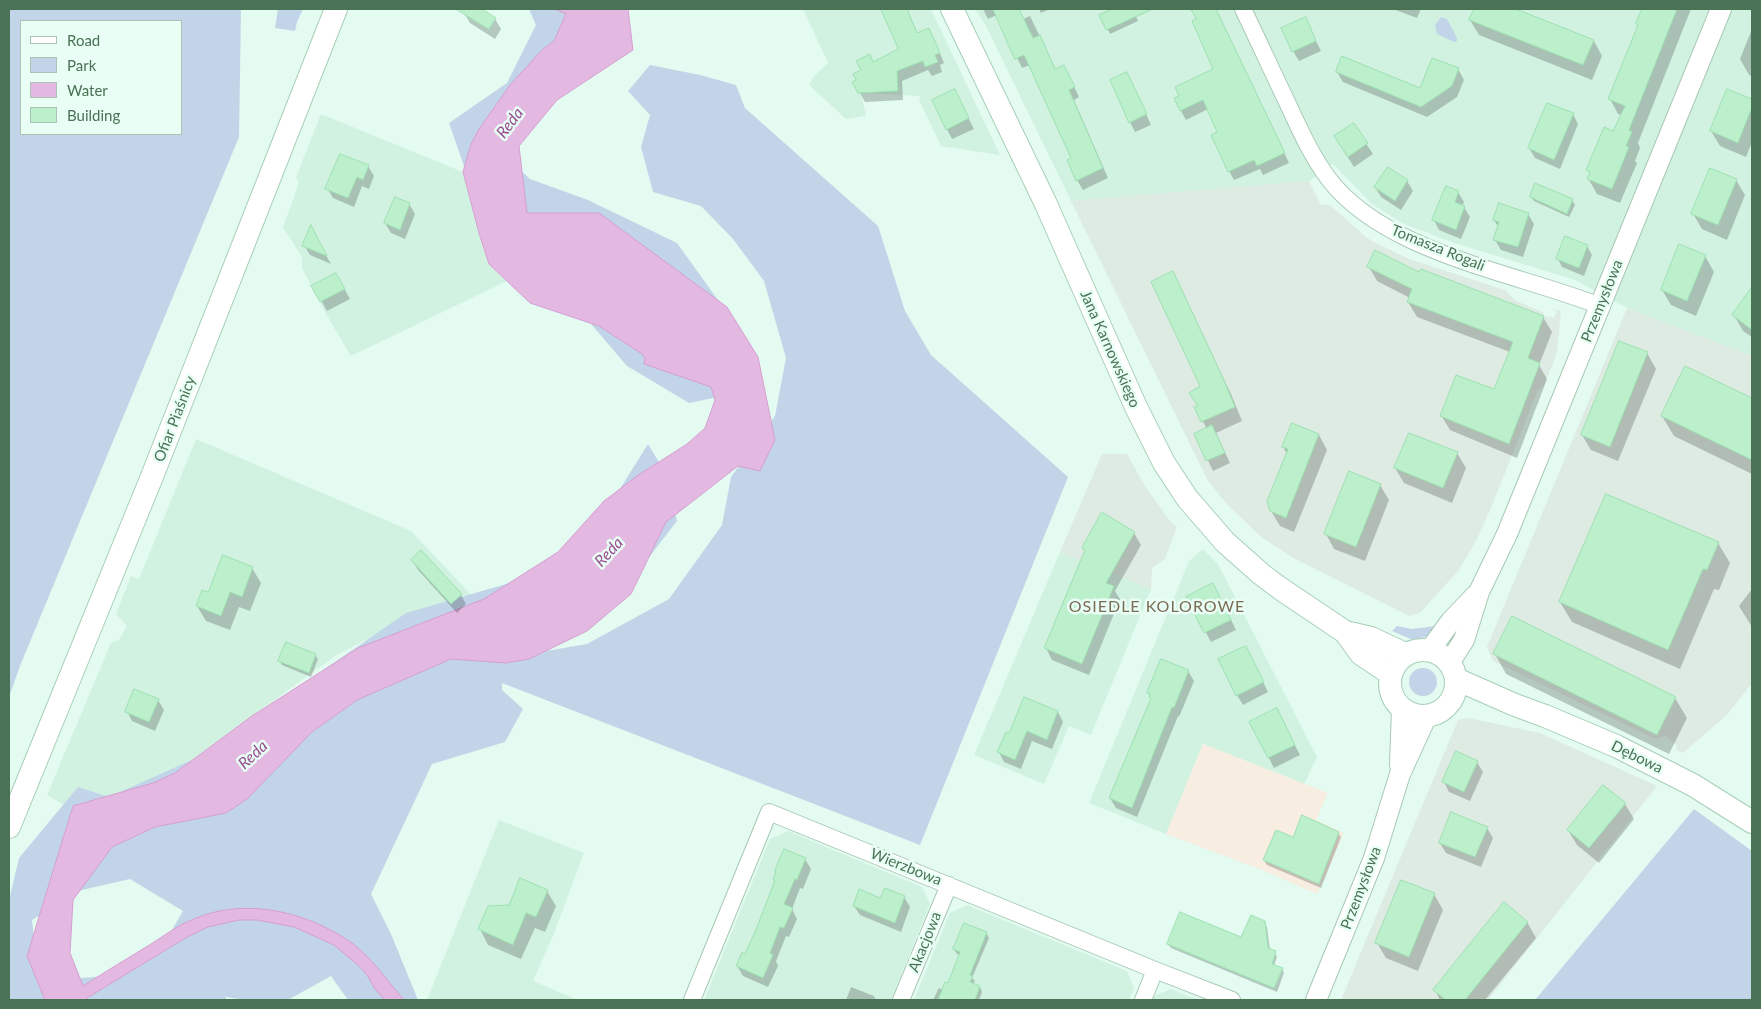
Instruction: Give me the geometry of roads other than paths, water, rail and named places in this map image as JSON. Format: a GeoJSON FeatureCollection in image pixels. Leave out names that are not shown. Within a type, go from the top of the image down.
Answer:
{"type":"FeatureCollection","features":[{"type":"Feature","properties":{"kind":"main road","name":"Ofiar Piaśnicy"},"geometry":{"type":"LineString","coordinates":[[9,827],[150,483],[336,9]]}},
{"type":"Feature","properties":{"kind":"main road","name":"Jana Karnowskiego"},"geometry":{"type":"LineString","coordinates":[[952,9],[1027,165],[1136,407],[1164,463],[1187,498],[1225,542],[1262,574],[1345,632],[1361,654],[1391,674]]}},
{"type":"Feature","properties":{"kind":"main road","name":"Jana Karnowskiego"},"geometry":{"type":"LineString","coordinates":[[1345,632],[1371,638],[1405,654]]}},
{"type":"Feature","properties":{"kind":"main road"},"geometry":{"type":"LineString","coordinates":[[1417,650],[1430,650],[1441,655],[1452,671],[1454,692],[1448,703],[1439,711],[1427,715],[1414,714],[1402,708],[1394,698],[1390,687],[1391,674],[1396,663],[1405,654],[1417,650]]}},
{"type":"Feature","properties":{"kind":"main road","name":"Dębowa"},"geometry":{"type":"LineString","coordinates":[[1452,671],[1515,705],[1616,746],[1659,766],[1752,822]]}},
{"type":"Feature","properties":{"kind":"main road","name":"Dębowa"},"geometry":{"type":"LineString","coordinates":[[1448,703],[1515,705]]}},
{"type":"Feature","properties":{"kind":"street","name":"Tomasza Rogali"},"geometry":{"type":"LineString","coordinates":[[1243,9],[1306,142],[1319,165],[1330,180],[1364,212],[1392,231],[1425,246],[1573,295],[1600,306]]}},
{"type":"Feature","properties":{"kind":"street","name":"Przemysłowa"},"geometry":{"type":"LineString","coordinates":[[1452,671],[1479,592],[1507,534],[1721,9]]}},
{"type":"Feature","properties":{"kind":"street","name":"Przemysłowa"},"geometry":{"type":"LineString","coordinates":[[1430,650],[1452,621],[1479,592]]}},
{"type":"Feature","properties":{"kind":"street","name":"Przemysłowa"},"geometry":{"type":"LineString","coordinates":[[1400,774],[1402,708]]}},
{"type":"Feature","properties":{"kind":"street","name":"Przemysłowa"},"geometry":{"type":"LineString","coordinates":[[1316,1000],[1374,858],[1400,774],[1427,715]]}},
{"type":"Feature","properties":{"kind":"street","name":"Wierzbowa"},"geometry":{"type":"LineString","coordinates":[[692,1000],[769,812],[1232,1000]]}},
{"type":"Feature","properties":{"kind":"street","name":"Akacjowa"},"geometry":{"type":"LineString","coordinates":[[902,1000],[949,885]]}},
{"type":"Feature","properties":{"kind":"street"},"geometry":{"type":"LineString","coordinates":[[1142,1000],[1155,970]]}},
{"type":"Feature","properties":{"kind":"water","name":"Reda"},"geometry":{"type":"Polygon","coordinates":[[[555,9],[628,9],[633,50],[557,100],[519,146],[527,213],[599,213],[727,307],[758,357],[775,440],[760,471],[738,466],[666,522],[631,594],[587,631],[529,659],[506,663],[451,659],[357,700],[312,732],[247,799],[226,813],[155,827],[112,847],[73,900],[70,953],[83,986],[188,921],[231,909],[251,908],[289,914],[308,920],[343,937],[369,958],[404,1000],[385,1000],[359,966],[334,945],[294,927],[257,920],[239,920],[208,927],[187,937],[87,998],[88,1000],[45,1000],[27,956],[73,806],[153,783],[175,773],[252,716],[358,648],[484,599],[558,552],[604,501],[637,476],[687,444],[705,428],[715,400],[711,387],[644,364],[645,358],[642,354],[599,326],[530,303],[489,264],[463,172],[471,144],[479,129],[510,85],[542,50],[554,41],[566,14],[555,9]]]}},
{"type":"Feature","properties":{"kind":"district","name":"OSIEDLE KOLOROWE"},"geometry":{"type":"Point","coordinates":[1157,607]}}]}
